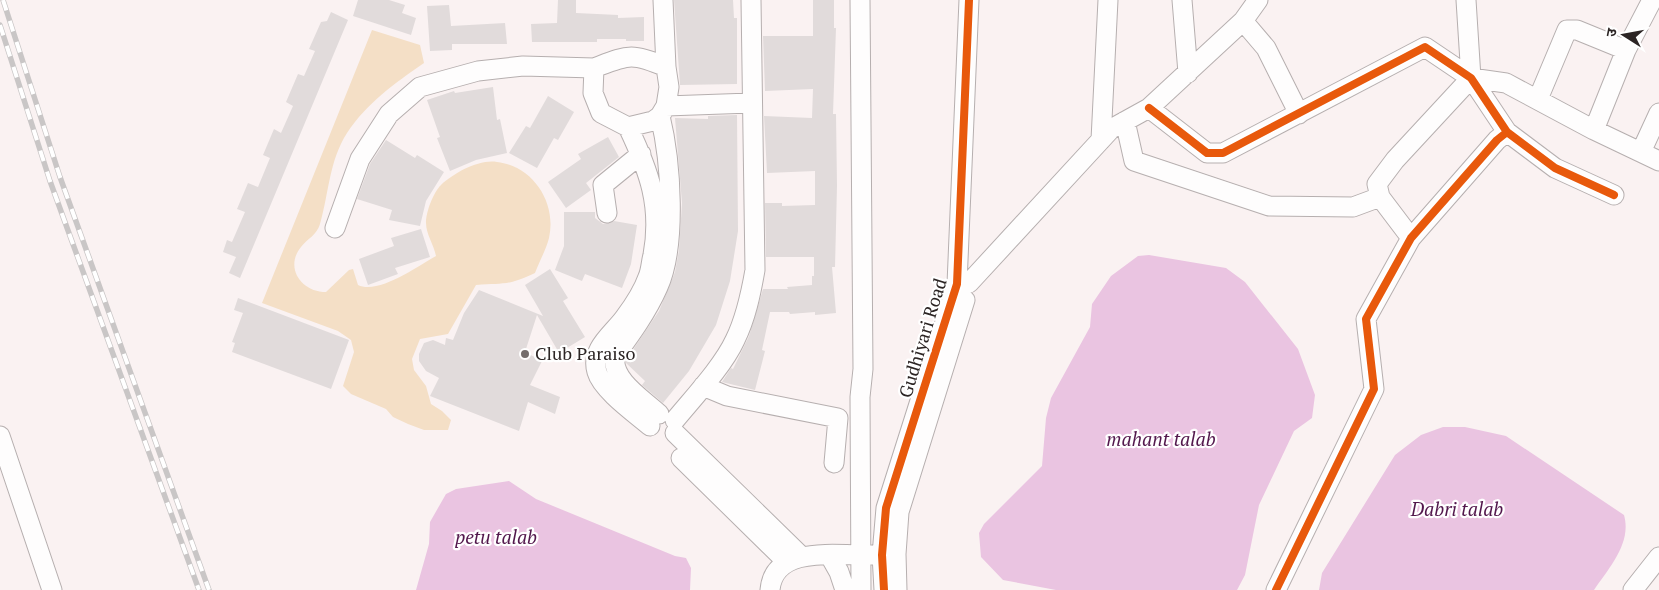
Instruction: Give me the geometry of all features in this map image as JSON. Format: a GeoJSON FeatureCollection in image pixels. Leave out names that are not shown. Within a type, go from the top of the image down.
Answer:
{"type":"FeatureCollection","features":[{"type":"Feature","properties":{"kind":"street"},"geometry":{"type":"LineString","coordinates":[[663,0],[666,67],[669,88],[663,111],[670,204],[662,238],[648,277],[624,319],[604,341],[598,354],[597,372],[607,388],[665,427],[794,559]]}},
{"type":"Feature","properties":{"kind":"street"},"geometry":{"type":"LineString","coordinates":[[665,427],[703,386],[735,341],[750,298],[755,270],[751,103],[751,0]]}},
{"type":"Feature","properties":{"kind":"street"},"geometry":{"type":"LineString","coordinates":[[849,0],[854,372],[860,397]]}},
{"type":"Feature","properties":{"kind":"street"},"geometry":{"type":"LineString","coordinates":[[860,0],[863,369],[860,397],[861,590]]}},
{"type":"Feature","properties":{"kind":"street","name":"Gudhiyari Road"},"geometry":{"type":"LineString","coordinates":[[884,590],[882,555],[886,508],[963,283],[969,0]]}},
{"type":"Feature","properties":{"kind":"street","name":"Gudhiyari Road"},"geometry":{"type":"LineString","coordinates":[[898,590],[896,554],[899,512],[963,283],[981,0]]}},
{"type":"Feature","properties":{"kind":"street"},"geometry":{"type":"LineString","coordinates":[[1101,140],[1108,0]]}},
{"type":"Feature","properties":{"kind":"street"},"geometry":{"type":"LineString","coordinates":[[1182,0],[1188,73]]}},
{"type":"Feature","properties":{"kind":"street"},"geometry":{"type":"LineString","coordinates":[[963,283],[1111,129],[1149,108],[1243,22],[1258,0]]}},
{"type":"Feature","properties":{"kind":"street"},"geometry":{"type":"LineString","coordinates":[[1411,238],[1380,197],[1377,184],[1395,160],[1471,78],[1466,0]]}},
{"type":"Feature","properties":{"kind":"street"},"geometry":{"type":"LineString","coordinates":[[1594,130],[1626,50],[1652,0]]}},
{"type":"Feature","properties":{"kind":"street"},"geometry":{"type":"LineString","coordinates":[[1243,22],[1266,48],[1299,114]]}},
{"type":"Feature","properties":{"kind":"street"},"geometry":{"type":"LineString","coordinates":[[1538,99],[1567,30],[1577,30],[1626,50]]}},
{"type":"Feature","properties":{"kind":"street"},"geometry":{"type":"LineString","coordinates":[[1149,108],[1207,153],[1223,153],[1425,47],[1471,78],[1507,132],[1555,168],[1614,195]]}},
{"type":"Feature","properties":{"kind":"street"},"geometry":{"type":"LineString","coordinates":[[335,228],[360,159],[389,114],[420,87],[487,70],[523,66],[594,68],[633,55],[666,67]]}},
{"type":"Feature","properties":{"kind":"street"},"geometry":{"type":"LineString","coordinates":[[594,68],[593,92],[601,113],[628,127],[641,154],[652,184],[662,238]]}},
{"type":"Feature","properties":{"kind":"street"},"geometry":{"type":"LineString","coordinates":[[1471,78],[1506,83],[1594,130],[1659,161]]}},
{"type":"Feature","properties":{"kind":"street"},"geometry":{"type":"LineString","coordinates":[[628,127],[653,121],[663,111],[751,103]]}},
{"type":"Feature","properties":{"kind":"street"},"geometry":{"type":"LineString","coordinates":[[1640,152],[1659,113]]}},
{"type":"Feature","properties":{"kind":"street"},"geometry":{"type":"LineString","coordinates":[[1125,121],[1134,161],[1269,206],[1353,207],[1380,197]]}},
{"type":"Feature","properties":{"kind":"street"},"geometry":{"type":"LineString","coordinates":[[1276,590],[1374,389],[1366,319],[1411,238],[1497,140],[1507,132]]}},
{"type":"Feature","properties":{"kind":"street"},"geometry":{"type":"LineString","coordinates":[[607,213],[603,185],[641,154]]}},
{"type":"Feature","properties":{"kind":"street"},"geometry":{"type":"LineString","coordinates":[[703,386],[727,396],[838,418],[834,463]]}},
{"type":"Feature","properties":{"kind":"street"},"geometry":{"type":"LineString","coordinates":[[0,436],[52,590]]}},
{"type":"Feature","properties":{"kind":"street"},"geometry":{"type":"LineString","coordinates":[[0,459],[44,590]]}},
{"type":"Feature","properties":{"kind":"street"},"geometry":{"type":"LineString","coordinates":[[770,590],[775,572],[794,559],[882,555]]}},
{"type":"Feature","properties":{"kind":"street"},"geometry":{"type":"LineString","coordinates":[[830,556],[839,572],[845,590]]}},
{"type":"Feature","properties":{"kind":"street"},"geometry":{"type":"LineString","coordinates":[[1633,590],[1659,557]]}},
{"type":"Feature","properties":{"kind":"shaded area"},"geometry":{"type":"Polygon","coordinates":[[[372,30],[420,45],[424,63],[392,86],[363,112],[347,133],[336,155],[319,228],[296,255],[295,270],[303,283],[317,291],[326,292],[349,270],[353,269],[358,285],[366,287],[376,286],[398,278],[436,256],[426,227],[430,203],[441,185],[453,176],[475,165],[497,162],[510,165],[521,171],[540,188],[549,212],[551,225],[549,238],[535,273],[512,282],[476,285],[448,334],[420,339],[412,359],[414,370],[426,386],[431,404],[451,420],[448,430],[424,430],[393,417],[386,409],[351,394],[343,386],[354,352],[351,340],[338,331],[262,303],[372,30]]]}},
{"type":"Feature","properties":{"kind":"water","name":"mahant talab"},"geometry":{"type":"Polygon","coordinates":[[[1149,255],[1226,268],[1245,282],[1298,349],[1315,395],[1312,418],[1294,431],[1259,505],[1245,575],[1237,590],[1056,590],[1003,580],[981,557],[979,533],[984,524],[1042,466],[1046,418],[1051,398],[1090,327],[1092,304],[1111,276],[1138,256],[1149,255]]]}},
{"type":"Feature","properties":{"kind":"water","name":"Dabri talab"},"geometry":{"type":"Polygon","coordinates":[[[1443,427],[1465,427],[1506,436],[1624,515],[1625,535],[1618,555],[1594,590],[1319,590],[1322,573],[1395,455],[1421,435],[1443,427]]]}},
{"type":"Feature","properties":{"kind":"water","name":"petu talab"},"geometry":{"type":"Polygon","coordinates":[[[509,481],[536,499],[675,556],[686,558],[691,568],[690,590],[416,590],[429,544],[430,522],[446,494],[456,489],[509,481]]]}},
{"type":"Feature","properties":{"kind":"building"},"geometry":{"type":"Polygon","coordinates":[[[358,0],[389,0],[405,5],[402,13],[416,18],[411,35],[353,16],[358,0]]]}},
{"type":"Feature","properties":{"kind":"building"},"geometry":{"type":"Polygon","coordinates":[[[558,0],[576,0],[576,13],[618,15],[618,18],[644,17],[644,41],[597,39],[597,42],[532,42],[531,24],[557,23],[558,0]]]}},
{"type":"Feature","properties":{"kind":"building"},"geometry":{"type":"Polygon","coordinates":[[[674,0],[733,0],[734,18],[737,18],[737,84],[680,85],[674,0]]]}},
{"type":"Feature","properties":{"kind":"building"},"geometry":{"type":"Polygon","coordinates":[[[813,0],[834,0],[834,28],[836,28],[833,114],[836,114],[837,186],[835,267],[832,267],[836,313],[815,315],[815,312],[790,314],[789,312],[770,312],[762,350],[765,351],[755,390],[722,382],[731,368],[733,369],[749,336],[763,289],[788,289],[787,287],[812,285],[812,276],[814,276],[814,257],[766,257],[765,203],[782,203],[782,206],[815,205],[815,171],[767,173],[764,116],[812,118],[813,89],[765,91],[763,36],[813,36],[813,0]]]}},
{"type":"Feature","properties":{"kind":"building"},"geometry":{"type":"Polygon","coordinates":[[[449,5],[451,26],[505,23],[507,44],[452,44],[452,50],[430,51],[427,6],[449,5]]]}},
{"type":"Feature","properties":{"kind":"building"},"geometry":{"type":"Polygon","coordinates":[[[331,12],[348,20],[240,278],[229,273],[236,257],[223,252],[227,240],[232,242],[245,212],[237,209],[248,183],[258,187],[270,158],[263,155],[274,129],[281,133],[293,106],[286,102],[298,74],[304,76],[315,51],[309,49],[321,22],[327,21],[331,12]]]}},
{"type":"Feature","properties":{"kind":"building"},"geometry":{"type":"Polygon","coordinates":[[[493,87],[497,120],[500,119],[507,153],[476,160],[450,171],[437,138],[440,137],[427,100],[454,91],[455,93],[493,87]]]}},
{"type":"Feature","properties":{"kind":"building"},"geometry":{"type":"Polygon","coordinates":[[[548,96],[574,112],[558,140],[554,138],[537,168],[509,153],[526,126],[530,128],[548,96]]]}},
{"type":"Feature","properties":{"kind":"building"},"geometry":{"type":"Polygon","coordinates":[[[737,115],[738,231],[730,281],[716,325],[689,371],[663,403],[642,385],[645,381],[626,363],[626,360],[659,311],[675,272],[679,250],[682,203],[675,118],[708,119],[708,116],[737,115]]]}},
{"type":"Feature","properties":{"kind":"building"},"geometry":{"type":"Polygon","coordinates":[[[608,137],[619,157],[586,183],[591,190],[566,208],[548,182],[581,159],[578,154],[608,137]]]}},
{"type":"Feature","properties":{"kind":"building"},"geometry":{"type":"Polygon","coordinates":[[[386,140],[415,158],[417,155],[444,172],[426,201],[420,226],[389,220],[392,210],[357,199],[370,164],[386,140]]]}},
{"type":"Feature","properties":{"kind":"building"},"geometry":{"type":"Polygon","coordinates":[[[564,212],[595,212],[595,218],[603,224],[614,221],[637,225],[631,264],[622,288],[585,274],[582,281],[555,270],[564,246],[564,212]]]}},
{"type":"Feature","properties":{"kind":"building"},"geometry":{"type":"Polygon","coordinates":[[[421,229],[430,257],[395,268],[398,274],[368,285],[359,259],[394,246],[391,238],[421,229]]]}},
{"type":"Feature","properties":{"kind":"building"},"geometry":{"type":"Polygon","coordinates":[[[550,269],[568,298],[563,301],[585,337],[562,351],[558,351],[537,315],[525,352],[542,361],[530,385],[560,397],[555,414],[528,402],[519,431],[430,396],[439,378],[426,371],[419,361],[419,354],[424,343],[433,340],[445,345],[446,338],[453,340],[464,313],[479,290],[543,316],[525,285],[550,269]]]}},
{"type":"Feature","properties":{"kind":"building"},"geometry":{"type":"Polygon","coordinates":[[[238,298],[349,340],[331,389],[232,352],[235,343],[232,342],[243,313],[234,310],[238,298]]]}},
{"type":"Feature","properties":{"kind":"railway"},"geometry":{"type":"LineString","coordinates":[[3,0],[60,177],[209,590]]}},
{"type":"Feature","properties":{"kind":"railway"},"geometry":{"type":"LineString","coordinates":[[0,25],[50,181],[199,590]]}},
{"type":"Feature","properties":{"kind":"cycle path"},"geometry":{"type":"LineString","coordinates":[[884,590],[882,555],[886,508],[957,284],[969,0]]}},
{"type":"Feature","properties":{"kind":"cycle path"},"geometry":{"type":"LineString","coordinates":[[1149,108],[1207,153],[1223,153],[1425,47],[1471,78],[1507,132],[1555,168],[1614,195]]}},
{"type":"Feature","properties":{"kind":"cycle path"},"geometry":{"type":"LineString","coordinates":[[1276,590],[1374,389],[1366,319],[1411,238],[1497,140],[1507,132]]}},
{"type":"Feature","properties":{"kind":"place","name":"Club Paraiso"},"geometry":{"type":"Point","coordinates":[525,354]}}]}
